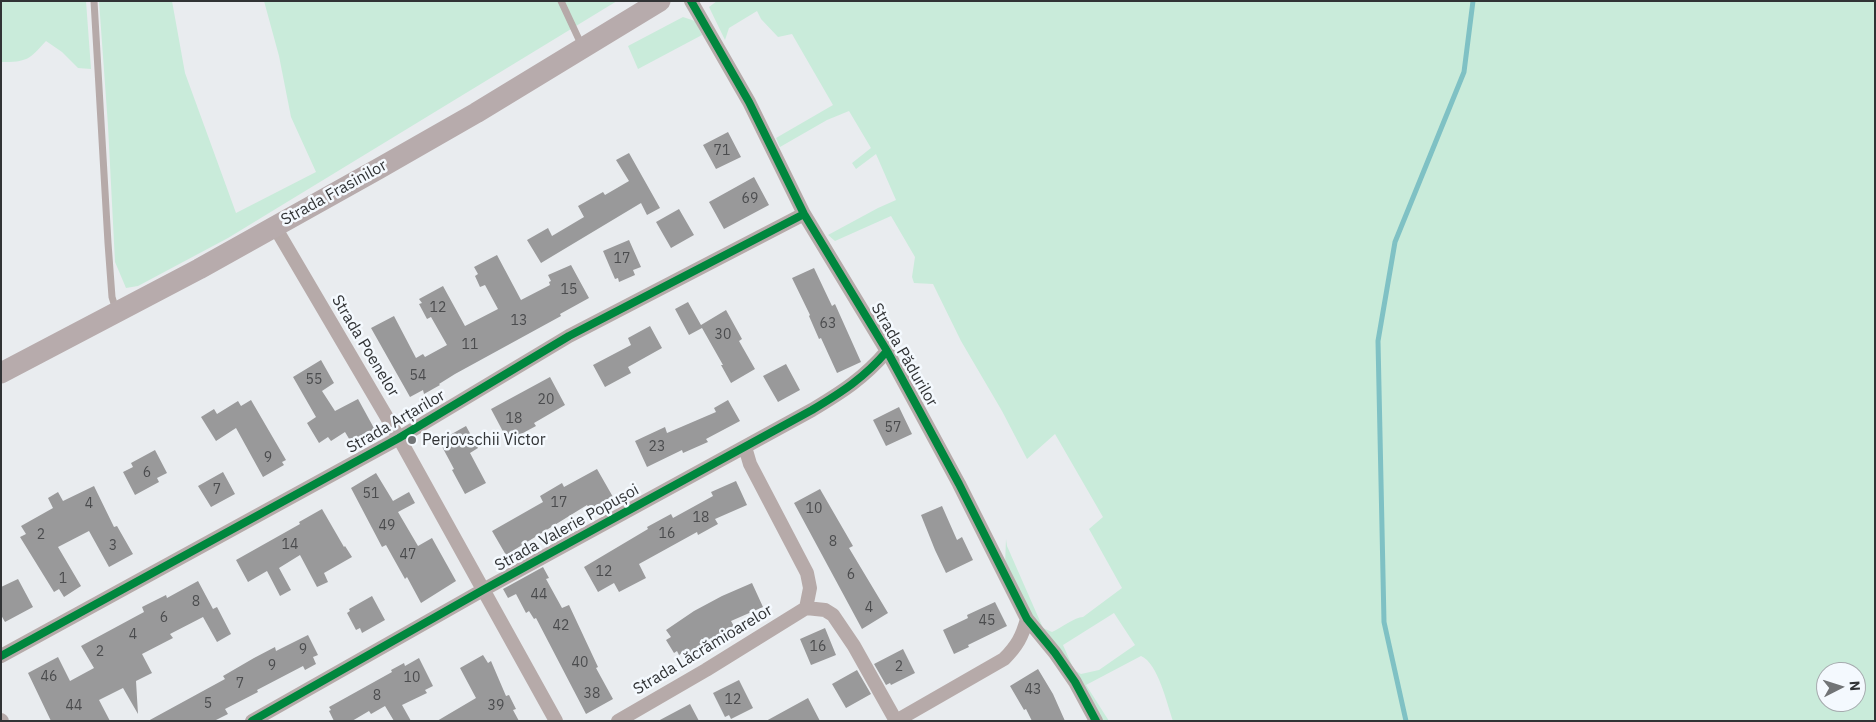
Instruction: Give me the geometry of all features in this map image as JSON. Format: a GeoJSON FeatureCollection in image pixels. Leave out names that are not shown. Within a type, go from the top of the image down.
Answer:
{"type":"FeatureCollection","features":[{"type":"Feature","properties":{"kind":"main road","name":"Strada Frasinilor"},"geometry":{"type":"LineString","coordinates":[[1,373],[199,269],[476,113],[660,1]]}},
{"type":"Feature","properties":{"kind":"street","name":"Strada Pădurilor"},"geometry":{"type":"LineString","coordinates":[[691,1],[749,102],[804,214],[888,351],[960,484],[1028,619],[1055,653],[1096,721]]}},
{"type":"Feature","properties":{"kind":"street","name":"Strada Arțarilor"},"geometry":{"type":"LineString","coordinates":[[1,656],[399,438],[569,336],[804,214]]}},
{"type":"Feature","properties":{"kind":"street","name":"Strada Poenelor"},"geometry":{"type":"LineString","coordinates":[[274,227],[399,438],[556,721]]}},
{"type":"Feature","properties":{"kind":"street","name":"Strada Valerie Popușoi"},"geometry":{"type":"LineString","coordinates":[[252,721],[849,388],[888,351]]}},
{"type":"Feature","properties":{"kind":"street"},"geometry":{"type":"LineString","coordinates":[[745,447],[750,464],[807,573],[810,588],[806,608],[825,610],[833,615],[854,646],[896,721],[1004,659],[1016,647],[1028,619]]}},
{"type":"Feature","properties":{"kind":"street","name":"Strada Lăcrămioarelor"},"geometry":{"type":"LineString","coordinates":[[618,721],[706,670],[806,608]]}},
{"type":"Feature","properties":{"kind":"lane"},"geometry":{"type":"LineString","coordinates":[[94,1],[112,297],[117,312]]}},
{"type":"Feature","properties":{"kind":"lane"},"geometry":{"type":"LineString","coordinates":[[561,1],[583,48]]}},
{"type":"Feature","properties":{"kind":"green space"},"geometry":{"type":"Polygon","coordinates":[[[1,1],[86,1],[91,69],[78,68],[62,52],[46,41],[27,59],[1,62],[1,1]]]}},
{"type":"Feature","properties":{"kind":"green space"},"geometry":{"type":"Polygon","coordinates":[[[99,1],[172,1],[185,73],[236,213],[316,172],[291,117],[279,56],[264,1],[617,1],[228,238],[138,286],[126,288],[115,262],[99,1]]]}},
{"type":"Feature","properties":{"kind":"green space"},"geometry":{"type":"Polygon","coordinates":[[[717,1],[1875,1],[1875,721],[1173,721],[1157,675],[1147,660],[1141,656],[1086,685],[1109,721],[1101,721],[1037,624],[1005,565],[1006,539],[1007,546],[1043,628],[1052,632],[1083,617],[1122,588],[1089,529],[1103,517],[1055,434],[1027,459],[1002,411],[961,341],[933,284],[914,283],[912,277],[915,257],[891,216],[835,241],[828,235],[896,200],[876,154],[856,169],[852,163],[871,148],[849,111],[827,120],[780,147],[776,138],[833,105],[792,34],[778,37],[761,19],[757,11],[729,28],[725,40],[709,7],[717,1]],[[1114,613],[1063,645],[1074,670],[1081,674],[1099,670],[1135,645],[1114,613]]]}},
{"type":"Feature","properties":{"kind":"green space"},"geometry":{"type":"Polygon","coordinates":[[[683,17],[695,21],[702,35],[638,69],[628,46],[683,17]]]}},
{"type":"Feature","properties":{"kind":"building"},"geometry":{"type":"Polygon","coordinates":[[[728,132],[741,157],[716,169],[703,145],[728,132]]]}},
{"type":"Feature","properties":{"kind":"building"},"geometry":{"type":"Polygon","coordinates":[[[629,153],[660,208],[647,215],[641,203],[541,263],[527,240],[548,228],[552,236],[584,217],[578,206],[603,192],[605,195],[629,181],[616,160],[629,153]]]}},
{"type":"Feature","properties":{"kind":"building"},"geometry":{"type":"Polygon","coordinates":[[[754,177],[769,205],[724,229],[709,202],[754,177]]]}},
{"type":"Feature","properties":{"kind":"building"},"geometry":{"type":"Polygon","coordinates":[[[679,209],[694,235],[671,248],[656,222],[679,209]]]}},
{"type":"Feature","properties":{"kind":"building"},"geometry":{"type":"Polygon","coordinates":[[[629,240],[641,267],[633,270],[635,275],[619,282],[618,278],[615,279],[603,251],[629,240]]]}},
{"type":"Feature","properties":{"kind":"building"},"geometry":{"type":"Polygon","coordinates":[[[497,255],[521,300],[550,285],[549,282],[551,281],[548,275],[571,265],[589,298],[560,314],[561,316],[455,374],[424,394],[423,390],[410,397],[371,328],[394,316],[416,358],[423,354],[425,357],[447,345],[431,317],[427,319],[419,304],[422,303],[419,299],[443,286],[465,326],[498,309],[485,285],[480,287],[475,276],[478,274],[474,267],[497,255]]]}},
{"type":"Feature","properties":{"kind":"building"},"geometry":{"type":"Polygon","coordinates":[[[814,268],[832,306],[835,304],[861,362],[837,373],[821,338],[819,339],[792,278],[814,268]]]}},
{"type":"Feature","properties":{"kind":"building"},"geometry":{"type":"Polygon","coordinates":[[[688,302],[701,325],[726,310],[742,339],[739,341],[755,369],[731,383],[702,328],[689,335],[675,309],[688,302]]]}},
{"type":"Feature","properties":{"kind":"building"},"geometry":{"type":"Polygon","coordinates":[[[650,326],[662,348],[628,367],[631,373],[605,387],[593,365],[631,345],[628,338],[650,326]]]}},
{"type":"Feature","properties":{"kind":"building"},"geometry":{"type":"Polygon","coordinates":[[[321,360],[334,383],[322,391],[335,411],[358,399],[375,430],[372,437],[354,447],[345,432],[331,441],[328,437],[319,443],[307,423],[316,417],[293,377],[321,360]]]}},
{"type":"Feature","properties":{"kind":"building"},"geometry":{"type":"Polygon","coordinates":[[[786,364],[800,390],[778,402],[763,376],[786,364]]]}},
{"type":"Feature","properties":{"kind":"building"},"geometry":{"type":"Polygon","coordinates":[[[550,377],[565,405],[534,423],[536,426],[508,441],[491,409],[550,377]]]}},
{"type":"Feature","properties":{"kind":"building"},"geometry":{"type":"Polygon","coordinates":[[[251,400],[286,460],[282,462],[284,465],[263,477],[236,428],[216,441],[201,417],[214,409],[217,414],[238,401],[241,406],[251,400]]]}},
{"type":"Feature","properties":{"kind":"building"},"geometry":{"type":"Polygon","coordinates":[[[728,400],[740,421],[706,439],[708,442],[683,453],[682,450],[647,467],[635,441],[665,427],[667,433],[716,412],[714,408],[728,400]]]}},
{"type":"Feature","properties":{"kind":"building"},"geometry":{"type":"Polygon","coordinates":[[[899,407],[912,434],[886,446],[873,420],[899,407]]]}},
{"type":"Feature","properties":{"kind":"building"},"geometry":{"type":"Polygon","coordinates":[[[466,426],[478,448],[470,453],[486,483],[465,494],[439,441],[466,426]]]}},
{"type":"Feature","properties":{"kind":"building"},"geometry":{"type":"Polygon","coordinates":[[[155,450],[167,473],[157,478],[159,482],[135,495],[123,472],[133,467],[131,463],[155,450]]]}},
{"type":"Feature","properties":{"kind":"building"},"geometry":{"type":"Polygon","coordinates":[[[597,469],[613,497],[590,510],[587,505],[506,555],[492,531],[543,502],[540,496],[562,483],[564,487],[597,469]]]}},
{"type":"Feature","properties":{"kind":"building"},"geometry":{"type":"Polygon","coordinates":[[[223,472],[235,494],[211,507],[198,486],[223,472]]]}},
{"type":"Feature","properties":{"kind":"building"},"geometry":{"type":"Polygon","coordinates":[[[376,473],[393,501],[409,492],[415,503],[398,512],[418,546],[432,538],[456,581],[421,603],[386,545],[382,547],[351,488],[376,473]]]}},
{"type":"Feature","properties":{"kind":"building"},"geometry":{"type":"Polygon","coordinates":[[[736,481],[747,505],[715,519],[718,524],[698,535],[697,532],[639,564],[646,578],[619,592],[614,583],[598,592],[584,567],[648,529],[647,527],[671,514],[673,518],[713,496],[711,492],[736,481]]]}},
{"type":"Feature","properties":{"kind":"building"},"geometry":{"type":"Polygon","coordinates":[[[94,486],[114,527],[117,526],[133,554],[109,567],[89,531],[58,547],[81,586],[64,597],[59,589],[54,592],[20,537],[26,534],[21,526],[53,508],[48,498],[58,492],[63,501],[94,486]]]}},
{"type":"Feature","properties":{"kind":"building"},"geometry":{"type":"Polygon","coordinates":[[[820,489],[853,546],[849,548],[888,613],[862,629],[794,503],[820,489]]]}},
{"type":"Feature","properties":{"kind":"building"},"geometry":{"type":"Polygon","coordinates":[[[942,506],[957,540],[962,537],[973,560],[946,573],[921,515],[942,506]]]}},
{"type":"Feature","properties":{"kind":"building"},"geometry":{"type":"Polygon","coordinates":[[[322,509],[352,557],[324,573],[328,582],[317,587],[300,555],[279,568],[291,590],[280,596],[267,571],[248,582],[236,560],[300,524],[299,522],[322,509]]]}},
{"type":"Feature","properties":{"kind":"building"},"geometry":{"type":"Polygon","coordinates":[[[543,567],[549,578],[546,579],[562,608],[569,605],[598,667],[596,668],[613,699],[586,714],[536,618],[534,619],[529,611],[526,613],[516,594],[508,598],[503,589],[543,567]]]}},
{"type":"Feature","properties":{"kind":"building"},"geometry":{"type":"Polygon","coordinates":[[[18,579],[33,607],[5,622],[1,615],[1,587],[18,579]]]}},
{"type":"Feature","properties":{"kind":"building"},"geometry":{"type":"Polygon","coordinates":[[[198,581],[213,609],[217,607],[231,634],[217,642],[203,617],[170,634],[173,638],[142,654],[152,673],[136,681],[138,714],[123,688],[99,700],[110,721],[51,721],[28,673],[58,657],[70,681],[94,668],[81,646],[144,612],[142,607],[166,595],[167,598],[198,581]]]}},
{"type":"Feature","properties":{"kind":"building"},"geometry":{"type":"Polygon","coordinates":[[[752,583],[763,607],[731,621],[735,628],[711,642],[710,640],[690,653],[688,650],[679,655],[677,651],[674,653],[666,640],[671,637],[666,630],[694,611],[752,583]]]}},
{"type":"Feature","properties":{"kind":"building"},"geometry":{"type":"Polygon","coordinates":[[[372,596],[385,620],[362,633],[360,628],[356,630],[347,613],[350,611],[349,609],[372,596]]]}},
{"type":"Feature","properties":{"kind":"building"},"geometry":{"type":"Polygon","coordinates":[[[995,602],[1007,626],[954,654],[943,630],[968,618],[967,615],[995,602]]]}},
{"type":"Feature","properties":{"kind":"building"},"geometry":{"type":"Polygon","coordinates":[[[825,628],[836,655],[811,665],[800,639],[825,628]]]}},
{"type":"Feature","properties":{"kind":"building"},"geometry":{"type":"Polygon","coordinates":[[[308,635],[318,655],[313,657],[316,664],[305,670],[303,666],[257,690],[258,692],[225,709],[228,714],[214,721],[148,721],[225,679],[223,676],[254,658],[275,647],[276,651],[308,635]]]}},
{"type":"Feature","properties":{"kind":"building"},"geometry":{"type":"Polygon","coordinates":[[[903,649],[915,673],[891,685],[890,683],[886,685],[874,664],[903,649]]]}},
{"type":"Feature","properties":{"kind":"building"},"geometry":{"type":"Polygon","coordinates":[[[483,655],[488,663],[491,661],[506,696],[509,695],[516,709],[513,710],[519,721],[437,721],[476,698],[460,668],[483,655]]]}},
{"type":"Feature","properties":{"kind":"building"},"geometry":{"type":"Polygon","coordinates":[[[419,658],[433,686],[425,690],[427,693],[402,705],[411,721],[394,721],[385,706],[371,714],[369,711],[352,721],[334,721],[329,707],[392,672],[391,670],[404,663],[405,666],[419,658]]]}},
{"type":"Feature","properties":{"kind":"building"},"geometry":{"type":"Polygon","coordinates":[[[1038,669],[1053,694],[1065,721],[1032,721],[1010,686],[1038,669]]]}},
{"type":"Feature","properties":{"kind":"building"},"geometry":{"type":"Polygon","coordinates":[[[857,670],[871,694],[846,708],[832,684],[857,670]]]}},
{"type":"Feature","properties":{"kind":"building"},"geometry":{"type":"Polygon","coordinates":[[[739,680],[753,708],[731,719],[729,715],[725,717],[713,693],[739,680]]]}},
{"type":"Feature","properties":{"kind":"building"},"geometry":{"type":"Polygon","coordinates":[[[808,698],[820,721],[766,721],[808,698]]]}},
{"type":"Feature","properties":{"kind":"building"},"geometry":{"type":"Polygon","coordinates":[[[690,704],[699,721],[658,721],[690,704]]]}},
{"type":"Feature","properties":{"kind":"waterway"},"geometry":{"type":"LineString","coordinates":[[1406,721],[1384,622],[1378,341],[1395,242],[1464,72],[1473,1]]}},
{"type":"Feature","properties":{"kind":"cycle path"},"geometry":{"type":"LineString","coordinates":[[691,1],[749,102],[804,214],[887,351],[959,484],[1027,619],[1055,653],[1075,682],[1096,721]]}},
{"type":"Feature","properties":{"kind":"cycle path"},"geometry":{"type":"LineString","coordinates":[[1,656],[399,438],[569,336],[804,214]]}},
{"type":"Feature","properties":{"kind":"cycle path"},"geometry":{"type":"LineString","coordinates":[[252,721],[483,590],[812,410],[852,384],[887,351]]}},
{"type":"Feature","properties":{"kind":"place","name":"Perjovschii Victor"},"geometry":{"type":"Point","coordinates":[412,440]}}]}
